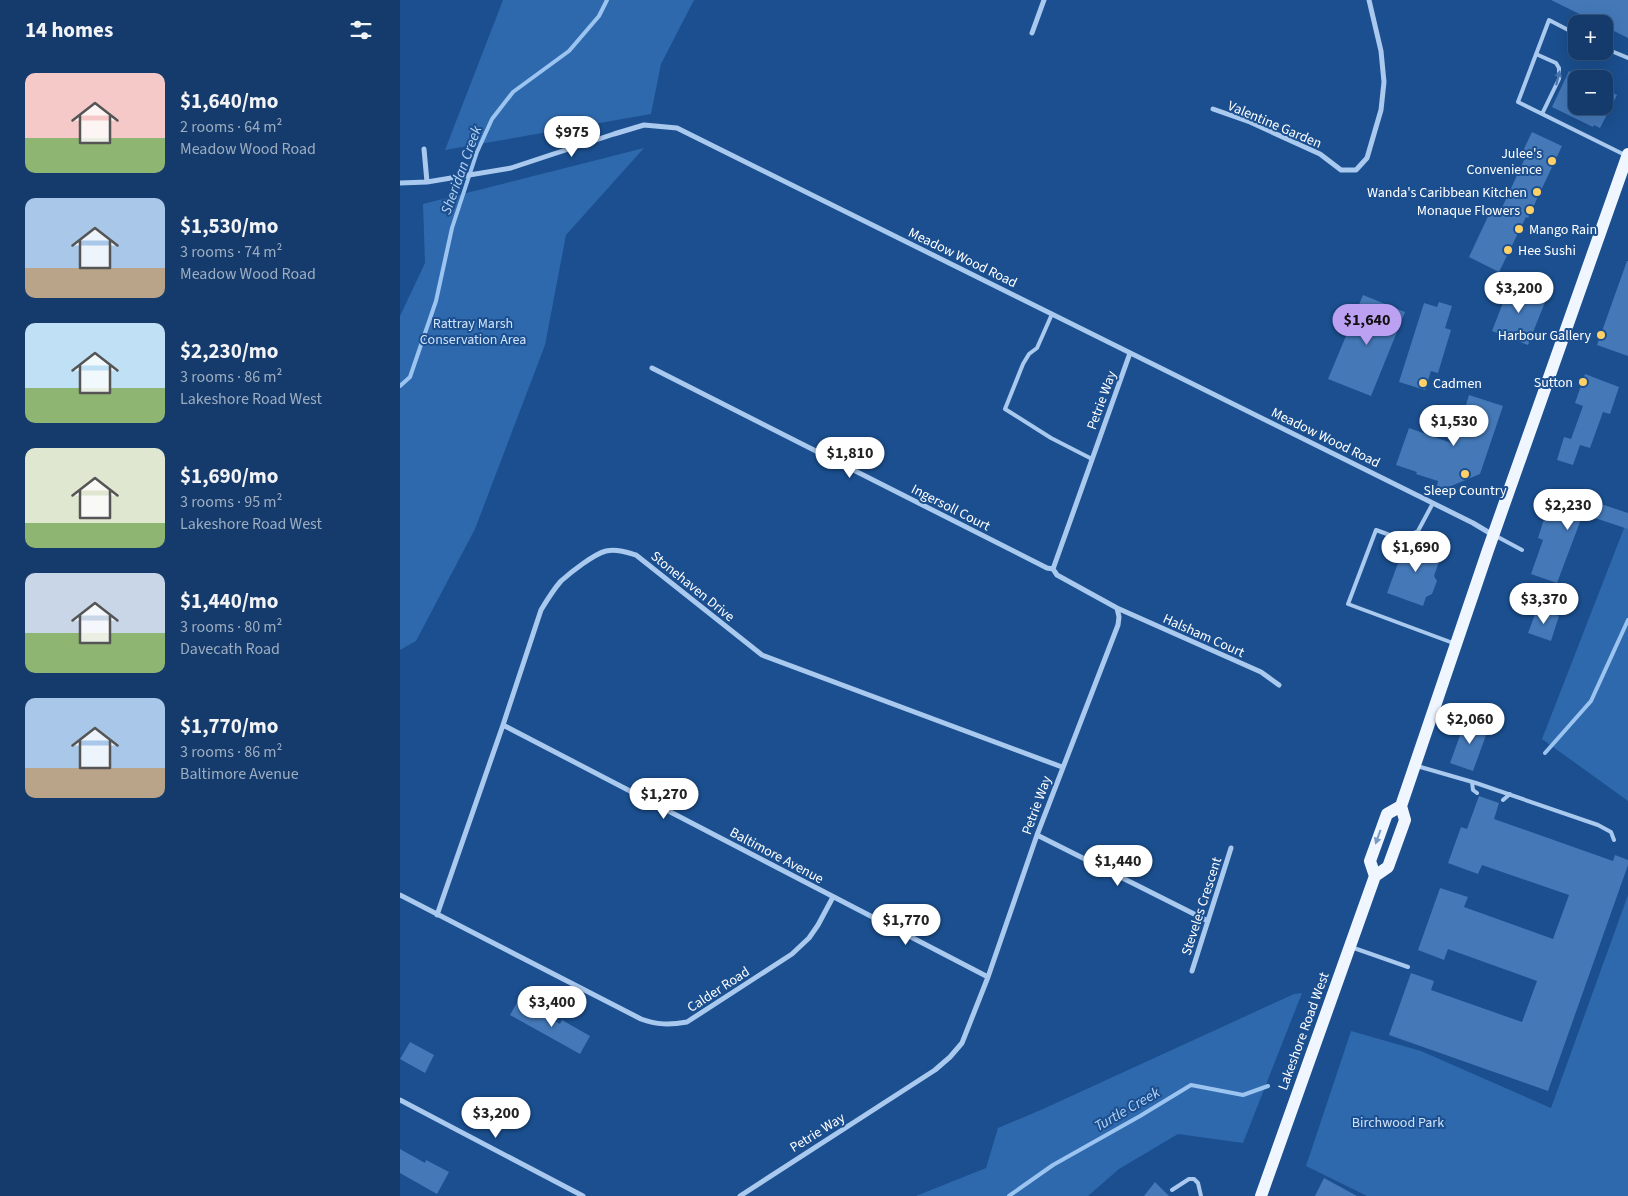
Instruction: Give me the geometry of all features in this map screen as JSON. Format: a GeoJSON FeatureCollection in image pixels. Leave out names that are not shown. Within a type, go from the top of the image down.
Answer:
{"type":"FeatureCollection","features":[{"type":"Feature","properties":{"kind":"main road","name":"Lakeshore Road West"},"geometry":{"type":"LineString","coordinates":[[1261,1196],[1375,876],[1388,867],[1405,820],[1401,806],[1628,155]]}},
{"type":"Feature","properties":{"kind":"main road","name":"Lakeshore Road West"},"geometry":{"type":"LineString","coordinates":[[1375,876],[1370,861],[1384,822],[1387,814],[1401,806]]}},
{"type":"Feature","properties":{"kind":"street"},"geometry":{"type":"LineString","coordinates":[[1032,33],[1044,0]]}},
{"type":"Feature","properties":{"kind":"street","name":"Valentine Garden"},"geometry":{"type":"LineString","coordinates":[[1213,109],[1250,122],[1320,154],[1341,170],[1356,170],[1367,158],[1381,110],[1384,82],[1381,51],[1368,0]]}},
{"type":"Feature","properties":{"kind":"street","name":"Meadow Wood Road"},"geometry":{"type":"LineString","coordinates":[[400,183],[427,182],[511,168],[644,125],[677,128],[1494,535]]}},
{"type":"Feature","properties":{"kind":"street"},"geometry":{"type":"LineString","coordinates":[[424,149],[427,182]]}},
{"type":"Feature","properties":{"kind":"street","name":"Petrie Way"},"geometry":{"type":"LineString","coordinates":[[1053,569],[1130,353]]}},
{"type":"Feature","properties":{"kind":"street","name":"Ingersoll Court"},"geometry":{"type":"LineString","coordinates":[[652,368],[1047,568],[1053,569]]}},
{"type":"Feature","properties":{"kind":"street","name":"Stonehaven Drive"},"geometry":{"type":"LineString","coordinates":[[437,915],[541,610],[550,595],[562,581],[593,557],[605,551],[621,550],[636,555],[762,655],[1062,767]]}},
{"type":"Feature","properties":{"kind":"street"},"geometry":{"type":"LineString","coordinates":[[1053,569],[1057,575],[1117,608]]}},
{"type":"Feature","properties":{"kind":"street","name":"Petrie Way"},"geometry":{"type":"LineString","coordinates":[[740,1196],[927,1075],[950,1057],[962,1043],[988,977],[1036,835],[1118,625],[1117,608]]}},
{"type":"Feature","properties":{"kind":"street","name":"Halsham Court"},"geometry":{"type":"LineString","coordinates":[[1117,608],[1261,672],[1280,685]]}},
{"type":"Feature","properties":{"kind":"street","name":"Baltimore Avenue"},"geometry":{"type":"LineString","coordinates":[[503,725],[988,977]]}},
{"type":"Feature","properties":{"kind":"street"},"geometry":{"type":"LineString","coordinates":[[1036,835],[1208,921]]}},
{"type":"Feature","properties":{"kind":"street","name":"Steveles Crescent"},"geometry":{"type":"LineString","coordinates":[[1192,971],[1231,848]]}},
{"type":"Feature","properties":{"kind":"street","name":"Calder Road"},"geometry":{"type":"LineString","coordinates":[[400,895],[641,1019],[652,1023],[671,1025],[687,1022],[792,954],[809,938],[818,926],[833,897]]}},
{"type":"Feature","properties":{"kind":"street"},"geometry":{"type":"LineString","coordinates":[[400,1100],[583,1196]]}},
{"type":"Feature","properties":{"kind":"lane"},"geometry":{"type":"LineString","coordinates":[[1568,30],[1548,20],[1518,102],[1628,155]]}},
{"type":"Feature","properties":{"kind":"lane"},"geometry":{"type":"LineString","coordinates":[[1613,52],[1628,58]]}},
{"type":"Feature","properties":{"kind":"lane"},"geometry":{"type":"LineString","coordinates":[[1536,54],[1556,63],[1560,74],[1560,79],[1542,114]]}},
{"type":"Feature","properties":{"kind":"lane"},"geometry":{"type":"LineString","coordinates":[[1052,314],[1037,348],[1029,354],[1023,364],[1005,409],[1051,438],[1092,458]]}},
{"type":"Feature","properties":{"kind":"lane"},"geometry":{"type":"LineString","coordinates":[[1433,504],[1418,531],[1401,539],[1376,530],[1348,604],[1456,644]]}},
{"type":"Feature","properties":{"kind":"lane"},"geometry":{"type":"LineString","coordinates":[[1494,535],[1522,550]]}},
{"type":"Feature","properties":{"kind":"lane"},"geometry":{"type":"LineString","coordinates":[[1415,765],[1510,794],[1606,828],[1611,832],[1614,840]]}},
{"type":"Feature","properties":{"kind":"lane"},"geometry":{"type":"LineString","coordinates":[[1472,782],[1473,790],[1477,793]]}},
{"type":"Feature","properties":{"kind":"lane"},"geometry":{"type":"LineString","coordinates":[[1503,800],[1510,794]]}},
{"type":"Feature","properties":{"kind":"lane"},"geometry":{"type":"LineString","coordinates":[[1349,947],[1408,968]]}},
{"type":"Feature","properties":{"kind":"lane"},"geometry":{"type":"LineString","coordinates":[[1172,1190],[1189,1178],[1194,1179],[1198,1183],[1201,1196]]}},
{"type":"Feature","properties":{"kind":"green space"},"geometry":{"type":"Polygon","coordinates":[[[503,0],[694,0],[661,64],[651,114],[445,150],[503,0]]]}},
{"type":"Feature","properties":{"kind":"green space","name":"Rattray Marsh Conservation Area"},"geometry":{"type":"Polygon","coordinates":[[[644,148],[566,235],[545,345],[475,529],[416,641],[400,650],[400,316],[425,263],[423,204],[644,148]]]}},
{"type":"Feature","properties":{"kind":"green space"},"geometry":{"type":"Polygon","coordinates":[[[1628,518],[1628,801],[1542,739],[1628,518]]]}},
{"type":"Feature","properties":{"kind":"green space","name":"Birchwood Park"},"geometry":{"type":"Polygon","coordinates":[[[1628,895],[1628,1196],[1367,1196],[1306,1166],[1351,1031],[1421,1051],[1551,1108],[1628,895]]]}},
{"type":"Feature","properties":{"kind":"green space"},"geometry":{"type":"Polygon","coordinates":[[[1302,993],[1243,1143],[1178,1134],[1119,1169],[1088,1196],[916,1196],[986,1168],[998,1128],[1294,994],[1302,993]]]}},
{"type":"Feature","properties":{"kind":"building"},"geometry":{"type":"Polygon","coordinates":[[[1551,0],[1628,0],[1628,38],[1613,30],[1613,15],[1582,15],[1551,0]]]}},
{"type":"Feature","properties":{"kind":"building"},"geometry":{"type":"Polygon","coordinates":[[[1568,73],[1568,115],[1552,107],[1568,73]]]}},
{"type":"Feature","properties":{"kind":"building"},"geometry":{"type":"Polygon","coordinates":[[[1613,93],[1617,95],[1613,103],[1613,93]]]}},
{"type":"Feature","properties":{"kind":"building"},"geometry":{"type":"Polygon","coordinates":[[[1568,115],[1607,115],[1600,128],[1594,125],[1593,127],[1568,115]]]}},
{"type":"Feature","properties":{"kind":"building"},"geometry":{"type":"Polygon","coordinates":[[[1532,132],[1562,146],[1528,218],[1526,217],[1499,272],[1469,257],[1491,210],[1499,214],[1526,156],[1522,153],[1532,132]]]}},
{"type":"Feature","properties":{"kind":"building"},"geometry":{"type":"Polygon","coordinates":[[[1628,261],[1628,356],[1597,345],[1628,261]]]}},
{"type":"Feature","properties":{"kind":"building"},"geometry":{"type":"Polygon","coordinates":[[[1511,282],[1547,297],[1528,345],[1492,331],[1511,282]]]}},
{"type":"Feature","properties":{"kind":"building"},"geometry":{"type":"Polygon","coordinates":[[[1363,295],[1405,312],[1371,396],[1328,379],[1363,295]]]}},
{"type":"Feature","properties":{"kind":"building"},"geometry":{"type":"Polygon","coordinates":[[[1439,302],[1452,306],[1445,328],[1451,330],[1438,373],[1431,371],[1425,390],[1399,382],[1424,303],[1437,307],[1439,302]]]}},
{"type":"Feature","properties":{"kind":"building"},"geometry":{"type":"Polygon","coordinates":[[[1585,374],[1619,387],[1610,414],[1603,412],[1590,448],[1580,445],[1573,465],[1557,460],[1564,437],[1571,439],[1583,406],[1575,403],[1585,374]]]}},
{"type":"Feature","properties":{"kind":"building"},"geometry":{"type":"Polygon","coordinates":[[[1469,395],[1503,406],[1480,474],[1444,489],[1437,486],[1438,481],[1396,465],[1409,428],[1454,444],[1469,395]]]}},
{"type":"Feature","properties":{"kind":"building"},"geometry":{"type":"Polygon","coordinates":[[[1559,490],[1628,513],[1628,529],[1583,514],[1557,583],[1531,574],[1543,540],[1538,538],[1545,516],[1549,518],[1559,490]]]}},
{"type":"Feature","properties":{"kind":"building"},"geometry":{"type":"Polygon","coordinates":[[[1413,540],[1438,549],[1441,556],[1434,576],[1437,581],[1432,594],[1426,597],[1423,606],[1387,593],[1405,544],[1413,540]]]}},
{"type":"Feature","properties":{"kind":"building"},"geometry":{"type":"Polygon","coordinates":[[[1537,609],[1559,616],[1551,641],[1528,633],[1537,609]]]}},
{"type":"Feature","properties":{"kind":"building"},"geometry":{"type":"Polygon","coordinates":[[[1466,719],[1489,727],[1473,771],[1450,763],[1466,719]]]}},
{"type":"Feature","properties":{"kind":"building"},"geometry":{"type":"Polygon","coordinates":[[[1479,796],[1499,803],[1494,819],[1613,861],[1615,855],[1628,860],[1628,865],[1548,1091],[1389,1035],[1411,973],[1434,981],[1431,990],[1522,1022],[1537,981],[1448,949],[1444,960],[1418,950],[1440,888],[1468,897],[1464,907],[1553,939],[1569,895],[1482,865],[1478,874],[1448,863],[1461,827],[1467,829],[1479,796]]]}},
{"type":"Feature","properties":{"kind":"building"},"geometry":{"type":"Polygon","coordinates":[[[518,1001],[560,1024],[562,1020],[590,1036],[580,1054],[510,1015],[518,1001]]]}},
{"type":"Feature","properties":{"kind":"building"},"geometry":{"type":"Polygon","coordinates":[[[410,1042],[434,1055],[425,1073],[400,1059],[410,1042]]]}},
{"type":"Feature","properties":{"kind":"building"},"geometry":{"type":"Polygon","coordinates":[[[400,1149],[425,1163],[426,1160],[449,1172],[437,1194],[400,1173],[400,1149]]]}},
{"type":"Feature","properties":{"kind":"building"},"geometry":{"type":"Polygon","coordinates":[[[1324,1178],[1357,1196],[1315,1196],[1324,1178]]]}},
{"type":"Feature","properties":{"kind":"building"},"geometry":{"type":"Polygon","coordinates":[[[1155,1182],[1169,1196],[1144,1196],[1155,1182]]]}},
{"type":"Feature","properties":{"kind":"waterway","name":"Sheridan Creek"},"geometry":{"type":"LineString","coordinates":[[400,386],[410,377],[436,301],[452,228],[477,152],[492,119],[513,92],[569,51],[599,16],[607,0]]}},
{"type":"Feature","properties":{"kind":"waterway"},"geometry":{"type":"LineString","coordinates":[[1545,753],[1591,701],[1628,620]]}},
{"type":"Feature","properties":{"kind":"waterway","name":"Turtle Creek"},"geometry":{"type":"LineString","coordinates":[[1009,1196],[1053,1165],[1191,1085],[1243,1095],[1268,1086]]}},
{"type":"Feature","properties":{"kind":"place","name":"Julee's Convenience"},"geometry":{"type":"Point","coordinates":[1552,161]}},
{"type":"Feature","properties":{"kind":"place","name":"Wanda's Caribbean Kitchen"},"geometry":{"type":"Point","coordinates":[1537,192]}},
{"type":"Feature","properties":{"kind":"place","name":"Monaque Flowers"},"geometry":{"type":"Point","coordinates":[1530,210]}},
{"type":"Feature","properties":{"kind":"place","name":"Mango Rain"},"geometry":{"type":"Point","coordinates":[1519,229]}},
{"type":"Feature","properties":{"kind":"place","name":"Hee Sushi"},"geometry":{"type":"Point","coordinates":[1508,250]}},
{"type":"Feature","properties":{"kind":"place","name":"Harbour Gallery"},"geometry":{"type":"Point","coordinates":[1601,335]}},
{"type":"Feature","properties":{"kind":"place","name":"Sutton"},"geometry":{"type":"Point","coordinates":[1583,382]}},
{"type":"Feature","properties":{"kind":"place","name":"Cadmen"},"geometry":{"type":"Point","coordinates":[1423,383]}},
{"type":"Feature","properties":{"kind":"place","name":"Sleep Country"},"geometry":{"type":"Point","coordinates":[1465,474]}}]}
